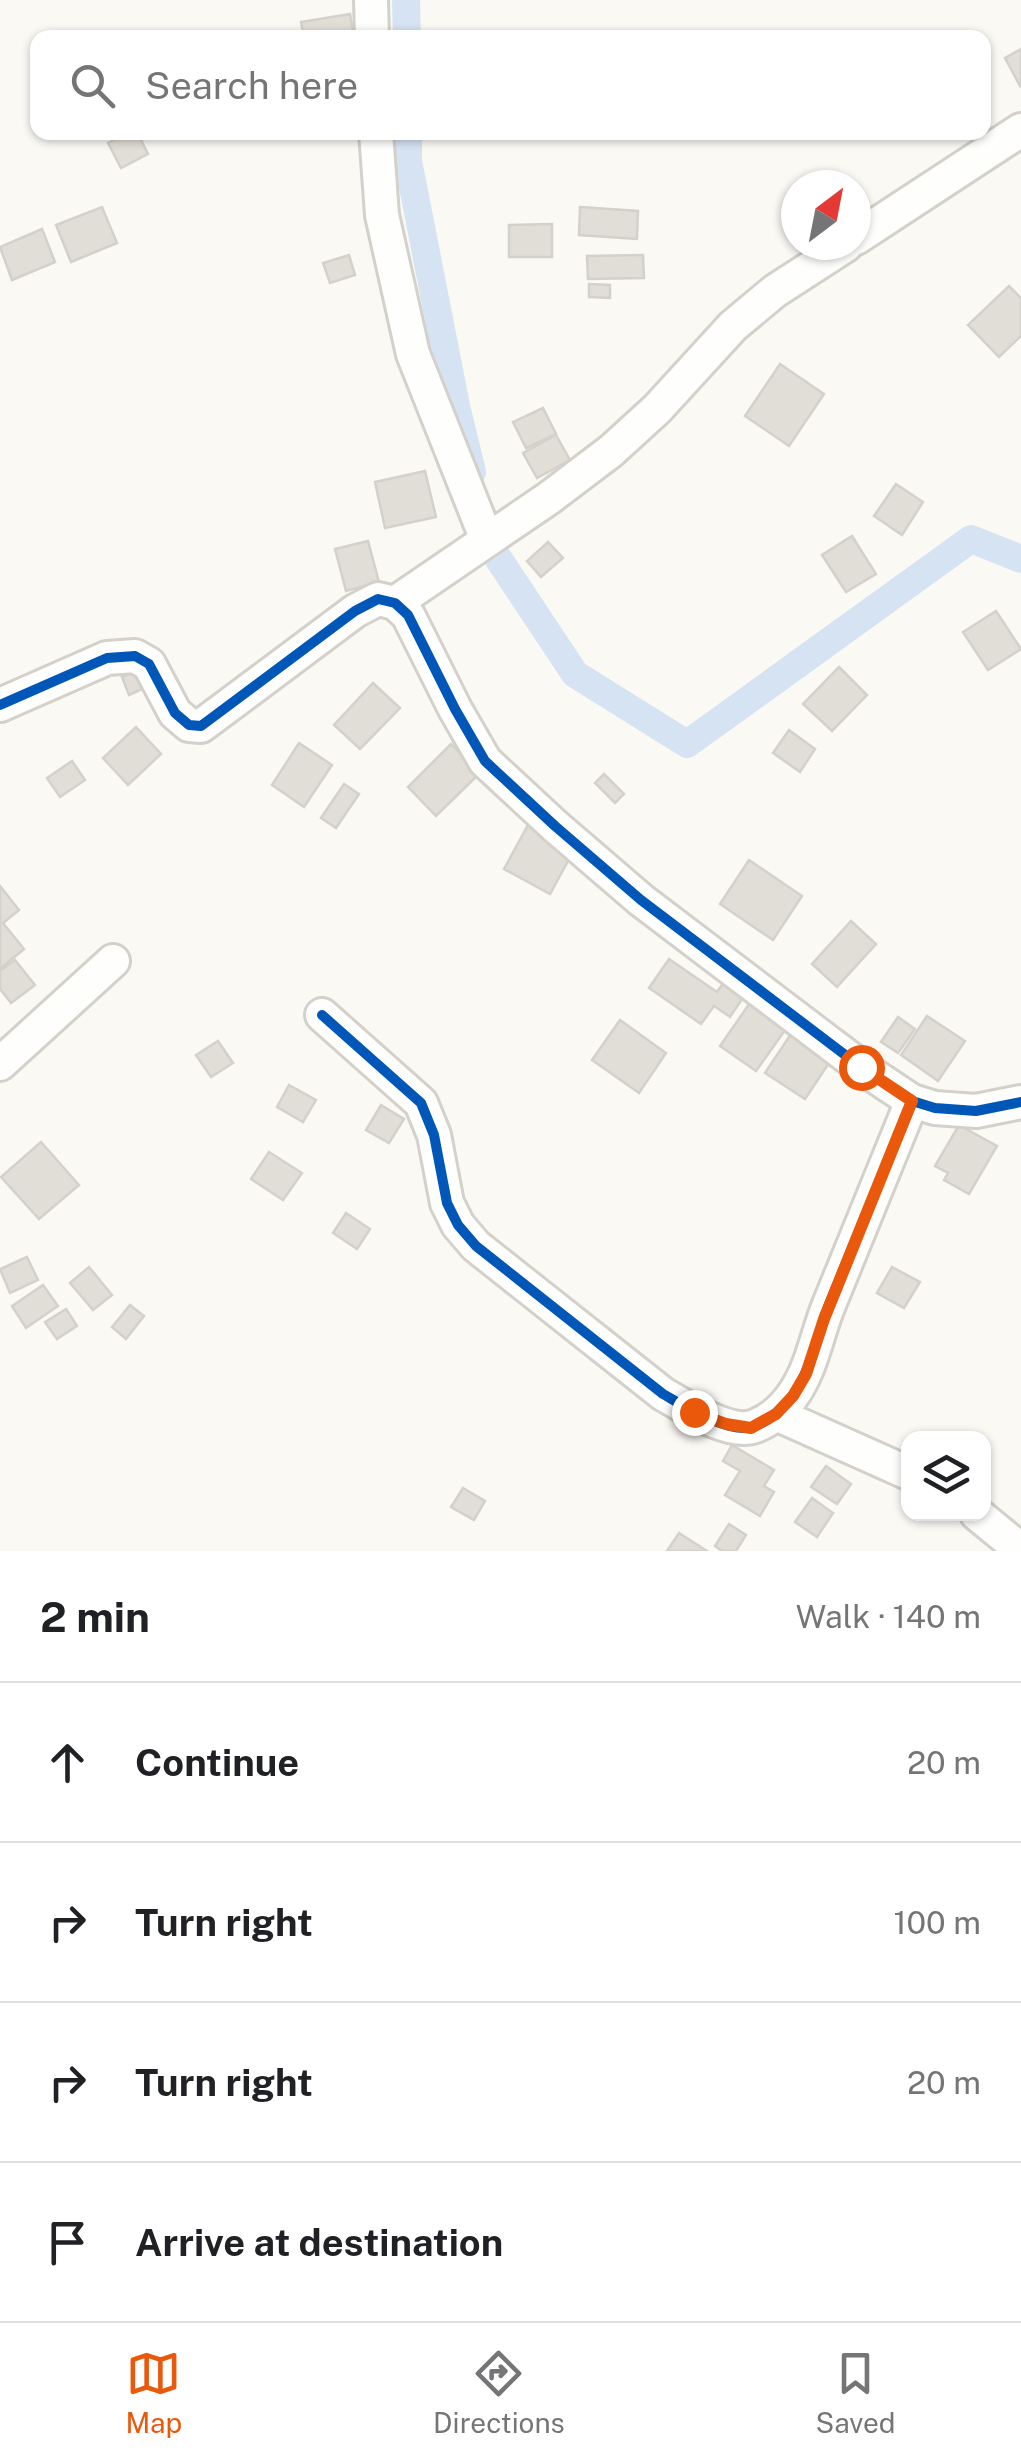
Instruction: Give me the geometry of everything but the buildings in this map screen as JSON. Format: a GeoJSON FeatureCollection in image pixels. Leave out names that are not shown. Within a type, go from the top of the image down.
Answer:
{"type":"FeatureCollection","features":[{"type":"Feature","properties":{"kind":"street"},"geometry":{"type":"LineString","coordinates":[[371,0],[372,30]]}},
{"type":"Feature","properties":{"kind":"street"},"geometry":{"type":"LineString","coordinates":[[871,228],[1021,130]]}},
{"type":"Feature","properties":{"kind":"street"},"geometry":{"type":"LineString","coordinates":[[377,140],[382,215],[413,354],[488,540]]}},
{"type":"Feature","properties":{"kind":"street"},"geometry":{"type":"LineString","coordinates":[[395,603],[610,452],[657,409],[734,326],[824,260]]}},
{"type":"Feature","properties":{"kind":"street"},"geometry":{"type":"LineString","coordinates":[[0,705],[107,658],[134,656],[150,664],[176,713],[189,725],[202,726],[355,611],[378,598],[395,603],[408,615],[486,761],[641,900],[861,1067],[912,1101],[935,1108],[976,1111],[1021,1102]]}},
{"type":"Feature","properties":{"kind":"street"},"geometry":{"type":"LineString","coordinates":[[0,1064],[113,961]]}},
{"type":"Feature","properties":{"kind":"street"},"geometry":{"type":"LineString","coordinates":[[322,1015],[420,1103],[434,1136],[447,1202],[458,1225],[476,1246],[663,1394],[694,1412],[751,1428],[776,1414],[806,1374],[824,1319],[912,1101]]}},
{"type":"Feature","properties":{"kind":"street"},"geometry":{"type":"LineString","coordinates":[[776,1414],[901,1469]]}},
{"type":"Feature","properties":{"kind":"street"},"geometry":{"type":"LineString","coordinates":[[986,1521],[1018,1551]]}},
{"type":"Feature","properties":{"kind":"waterway"},"geometry":{"type":"LineString","coordinates":[[406,0],[407,30]]}},
{"type":"Feature","properties":{"kind":"waterway"},"geometry":{"type":"LineString","coordinates":[[408,140],[408,161],[472,472]]}},
{"type":"Feature","properties":{"kind":"waterway"},"geometry":{"type":"LineString","coordinates":[[482,519],[488,543],[575,674],[687,744],[971,539],[1021,559]]}},
{"type":"Feature","properties":{"kind":"cycle path"},"geometry":{"type":"LineString","coordinates":[[0,705],[107,658],[135,656],[149,664],[175,713],[189,725],[201,726],[355,611],[378,599],[395,603],[408,615],[485,761],[641,900],[861,1067],[912,1101],[935,1108],[976,1111],[1021,1102]]}},
{"type":"Feature","properties":{"kind":"cycle path"},"geometry":{"type":"LineString","coordinates":[[322,1015],[421,1103],[434,1135],[447,1203],[458,1225],[476,1246],[663,1394],[733,1427],[755,1426],[767,1420],[787,1403],[801,1382],[912,1101]]}},
{"type":"Feature","properties":{"kind":"route"},"geometry":{"type":"LineString","coordinates":[[694,1412],[751,1428],[776,1414],[806,1374],[824,1319],[912,1101],[861,1067]]}}]}
